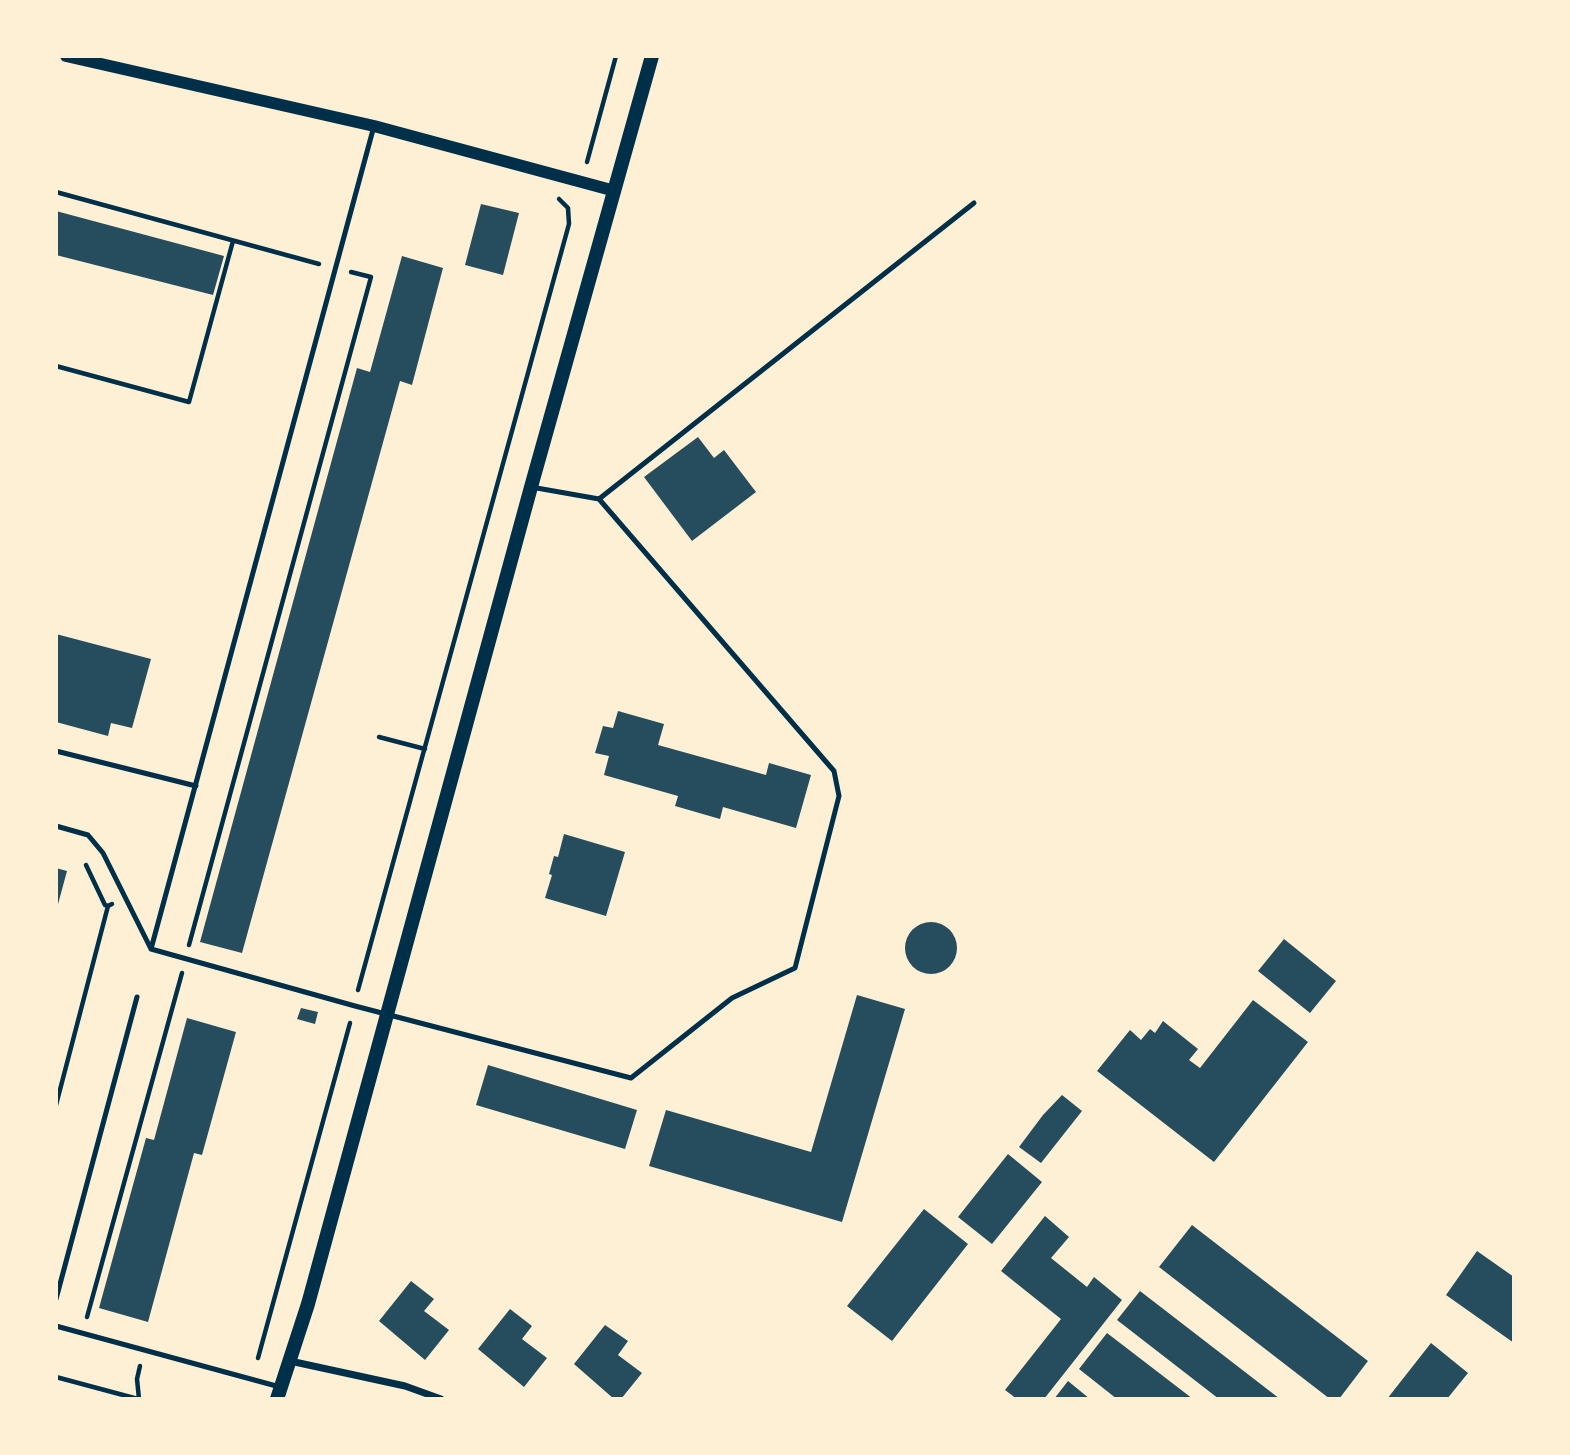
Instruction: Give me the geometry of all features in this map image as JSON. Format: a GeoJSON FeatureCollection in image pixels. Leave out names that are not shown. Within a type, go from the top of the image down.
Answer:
{"type":"FeatureCollection","features":[{"type":"Feature","properties":{"kind":"main road"},"geometry":{"type":"LineString","coordinates":[[278,1393],[308,1304],[531,487],[652,56]]}},
{"type":"Feature","properties":{"kind":"street"},"geometry":{"type":"LineString","coordinates":[[66,56],[374,126],[615,191]]}},
{"type":"Feature","properties":{"kind":"street"},"geometry":{"type":"LineString","coordinates":[[290,1361],[405,1386],[440,1399]]}},
{"type":"Feature","properties":{"kind":"lane"},"geometry":{"type":"LineString","coordinates":[[151,949],[374,126]]}},
{"type":"Feature","properties":{"kind":"lane"},"geometry":{"type":"LineString","coordinates":[[598,499],[974,204]]}},
{"type":"Feature","properties":{"kind":"lane"},"geometry":{"type":"LineString","coordinates":[[56,826],[88,835],[103,853],[151,949],[631,1078],[732,998],[795,968],[839,796],[834,771],[598,499],[531,487]]}},
{"type":"Feature","properties":{"kind":"lane"},"geometry":{"type":"LineString","coordinates":[[56,751],[196,786]]}},
{"type":"Feature","properties":{"kind":"lane"},"geometry":{"type":"LineString","coordinates":[[56,1299],[137,997]]}},
{"type":"Feature","properties":{"kind":"lane"},"geometry":{"type":"LineString","coordinates":[[56,1326],[278,1393]]}},
{"type":"Feature","properties":{"kind":"path"},"geometry":{"type":"LineString","coordinates":[[568,208],[582,182],[616,56]]}},
{"type":"Feature","properties":{"kind":"path"},"geometry":{"type":"LineString","coordinates":[[358,990],[569,224],[568,208],[556,197]]}},
{"type":"Feature","properties":{"kind":"path"},"geometry":{"type":"LineString","coordinates":[[56,366],[189,402],[233,241]]}},
{"type":"Feature","properties":{"kind":"path"},"geometry":{"type":"LineString","coordinates":[[379,737],[425,749]]}},
{"type":"Feature","properties":{"kind":"path"},"geometry":{"type":"LineString","coordinates":[[56,1105],[108,906],[86,865]]}},
{"type":"Feature","properties":{"kind":"path"},"geometry":{"type":"LineString","coordinates":[[258,1358],[351,1022]]}},
{"type":"Feature","properties":{"kind":"path"},"geometry":{"type":"LineString","coordinates":[[56,1377],[138,1399]]}},
{"type":"Feature","properties":{"kind":"building"},"geometry":{"type":"Polygon","coordinates":[[[481,204],[519,213],[503,275],[465,265],[481,204]]]}},
{"type":"Feature","properties":{"kind":"building"},"geometry":{"type":"Polygon","coordinates":[[[56,211],[224,256],[213,295],[56,255],[56,211]]]}},
{"type":"Feature","properties":{"kind":"building"},"geometry":{"type":"Polygon","coordinates":[[[402,256],[443,268],[412,385],[400,381],[242,953],[200,942],[357,368],[370,372],[402,256]]]}},
{"type":"Feature","properties":{"kind":"building"},"geometry":{"type":"Polygon","coordinates":[[[698,437],[714,458],[724,450],[756,492],[692,541],[644,477],[698,437]]]}},
{"type":"Feature","properties":{"kind":"building"},"geometry":{"type":"Polygon","coordinates":[[[56,634],[151,659],[132,728],[111,723],[108,736],[56,722],[56,634]]]}},
{"type":"Feature","properties":{"kind":"building"},"geometry":{"type":"Polygon","coordinates":[[[618,711],[664,724],[658,745],[766,775],[769,763],[811,775],[796,828],[723,807],[720,819],[675,806],[678,796],[604,775],[609,756],[595,753],[603,726],[613,728],[618,711]]]}},
{"type":"Feature","properties":{"kind":"building"},"geometry":{"type":"Polygon","coordinates":[[[564,834],[625,852],[606,916],[545,898],[554,856],[558,857],[564,834]]]}},
{"type":"Feature","properties":{"kind":"building"},"geometry":{"type":"Polygon","coordinates":[[[56,868],[67,871],[57,908],[56,908],[56,868]]]}},
{"type":"Feature","properties":{"kind":"building"},"geometry":{"type":"Polygon","coordinates":[[[931,922],[941,924],[949,930],[955,938],[955,958],[949,966],[941,972],[931,974],[921,972],[913,966],[907,958],[905,948],[907,938],[913,930],[921,924],[931,922]]]}},
{"type":"Feature","properties":{"kind":"building"},"geometry":{"type":"Polygon","coordinates":[[[1284,939],[1336,981],[1310,1013],[1258,971],[1284,939]]]}},
{"type":"Feature","properties":{"kind":"building"},"geometry":{"type":"Polygon","coordinates":[[[857,995],[905,1009],[842,1222],[649,1166],[666,1110],[811,1152],[857,995]]]}},
{"type":"Feature","properties":{"kind":"building"},"geometry":{"type":"Polygon","coordinates":[[[1253,1000],[1308,1042],[1214,1162],[1097,1071],[1130,1030],[1141,1040],[1150,1029],[1155,1033],[1163,1021],[1198,1049],[1189,1060],[1200,1068],[1253,1000]]]}},
{"type":"Feature","properties":{"kind":"building"},"geometry":{"type":"Polygon","coordinates":[[[301,1008],[318,1012],[315,1024],[297,1019],[301,1008]]]}},
{"type":"Feature","properties":{"kind":"building"},"geometry":{"type":"Polygon","coordinates":[[[187,1018],[236,1032],[202,1155],[194,1153],[148,1322],[99,1308],[146,1138],[154,1140],[187,1018]]]}},
{"type":"Feature","properties":{"kind":"building"},"geometry":{"type":"Polygon","coordinates":[[[488,1065],[637,1110],[625,1149],[476,1105],[488,1065]]]}},
{"type":"Feature","properties":{"kind":"building"},"geometry":{"type":"Polygon","coordinates":[[[1062,1095],[1082,1111],[1041,1163],[1019,1147],[1062,1095]]]}},
{"type":"Feature","properties":{"kind":"building"},"geometry":{"type":"Polygon","coordinates":[[[1008,1154],[1042,1182],[992,1244],[958,1217],[1008,1154]]]}},
{"type":"Feature","properties":{"kind":"building"},"geometry":{"type":"Polygon","coordinates":[[[924,1209],[968,1244],[892,1341],[847,1306],[924,1209]]]}},
{"type":"Feature","properties":{"kind":"building"},"geometry":{"type":"Polygon","coordinates":[[[1045,1216],[1069,1237],[1051,1258],[1087,1287],[1094,1277],[1122,1300],[1044,1399],[1017,1399],[1005,1390],[1061,1319],[1001,1271],[1045,1216]]]}},
{"type":"Feature","properties":{"kind":"building"},"geometry":{"type":"Polygon","coordinates":[[[1192,1225],[1368,1361],[1339,1399],[1330,1399],[1159,1267],[1192,1225]]]}},
{"type":"Feature","properties":{"kind":"building"},"geometry":{"type":"Polygon","coordinates":[[[1477,1251],[1514,1277],[1514,1343],[1446,1295],[1477,1251]]]}},
{"type":"Feature","properties":{"kind":"building"},"geometry":{"type":"Polygon","coordinates":[[[411,1281],[434,1299],[424,1311],[449,1330],[425,1360],[379,1321],[411,1281]]]}},
{"type":"Feature","properties":{"kind":"building"},"geometry":{"type":"Polygon","coordinates":[[[1140,1291],[1280,1399],[1219,1399],[1117,1320],[1140,1291]]]}},
{"type":"Feature","properties":{"kind":"building"},"geometry":{"type":"Polygon","coordinates":[[[510,1309],[532,1326],[522,1339],[547,1358],[524,1387],[478,1349],[510,1309]]]}},
{"type":"Feature","properties":{"kind":"building"},"geometry":{"type":"Polygon","coordinates":[[[605,1325],[628,1341],[618,1355],[642,1373],[621,1399],[614,1399],[574,1364],[605,1325]]]}},
{"type":"Feature","properties":{"kind":"building"},"geometry":{"type":"Polygon","coordinates":[[[1107,1333],[1193,1399],[1117,1399],[1079,1369],[1107,1333]]]}},
{"type":"Feature","properties":{"kind":"building"},"geometry":{"type":"Polygon","coordinates":[[[1431,1343],[1468,1373],[1447,1399],[1387,1399],[1431,1343]]]}},
{"type":"Feature","properties":{"kind":"building"},"geometry":{"type":"Polygon","coordinates":[[[1068,1381],[1090,1399],[1054,1399],[1068,1381]]]}}]}
